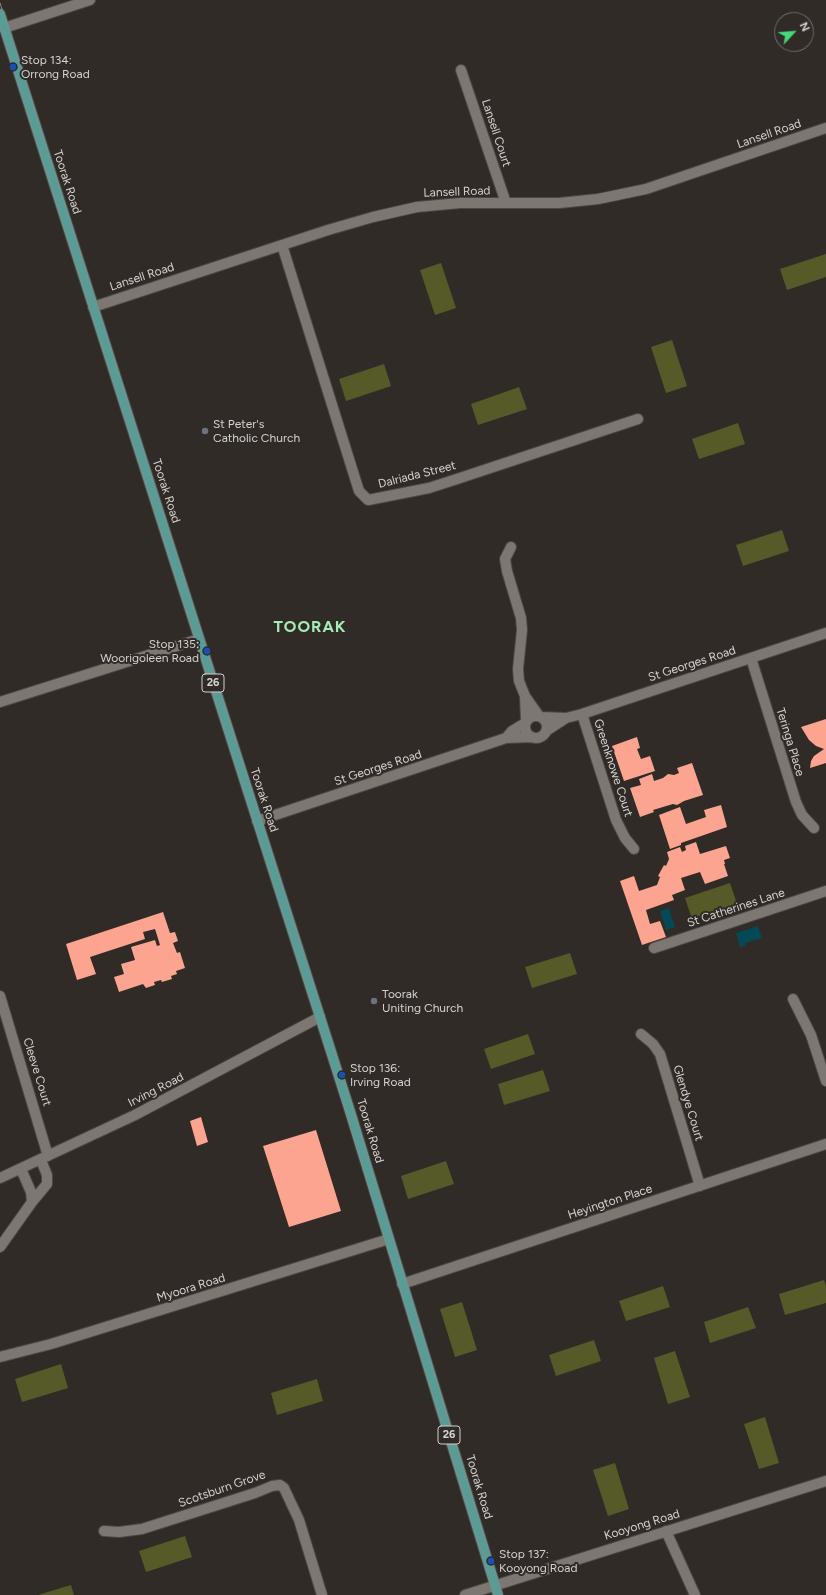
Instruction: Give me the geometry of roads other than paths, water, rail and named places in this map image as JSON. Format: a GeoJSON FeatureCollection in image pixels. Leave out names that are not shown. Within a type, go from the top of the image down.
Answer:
{"type":"FeatureCollection","features":[{"type":"Feature","properties":{"kind":"main road","name":"Toorak Road"},"geometry":{"type":"LineString","coordinates":[[0,14],[2,29],[94,307],[258,821],[497,1590]]}},
{"type":"Feature","properties":{"kind":"street"},"geometry":{"type":"LineString","coordinates":[[2,29],[90,0]]}},
{"type":"Feature","properties":{"kind":"street","name":"Lansell Court"},"geometry":{"type":"LineString","coordinates":[[462,70],[506,203]]}},
{"type":"Feature","properties":{"kind":"street","name":"Lansell Road"},"geometry":{"type":"LineString","coordinates":[[94,307],[335,228],[417,207],[460,203],[558,203],[598,199],[646,189],[826,128]]}},
{"type":"Feature","properties":{"kind":"street","name":"Dalriada Street"},"geometry":{"type":"LineString","coordinates":[[282,245],[359,491],[368,500],[429,488],[457,480],[638,419]]}},
{"type":"Feature","properties":{"kind":"street"},"geometry":{"type":"LineString","coordinates":[[511,547],[506,559],[508,576],[521,618],[522,630],[518,669],[525,696],[525,731],[531,737],[541,737],[546,732],[546,725],[525,696]]}},
{"type":"Feature","properties":{"kind":"street","name":"St Georges Road"},"geometry":{"type":"LineString","coordinates":[[540,717],[566,718],[582,714],[826,633]]}},
{"type":"Feature","properties":{"kind":"street"},"geometry":{"type":"LineString","coordinates":[[0,702],[199,639]]}},
{"type":"Feature","properties":{"kind":"street","name":"Teringa Place"},"geometry":{"type":"LineString","coordinates":[[751,658],[796,802],[802,815],[814,828]]}},
{"type":"Feature","properties":{"kind":"street","name":"Greenknowe Court"},"geometry":{"type":"LineString","coordinates":[[582,714],[616,820],[625,838],[634,849]]}},
{"type":"Feature","properties":{"kind":"street"},"geometry":{"type":"LineString","coordinates":[[526,722],[530,717],[540,717]]}},
{"type":"Feature","properties":{"kind":"street","name":"St Georges Road"},"geometry":{"type":"LineString","coordinates":[[546,732],[566,718]]}},
{"type":"Feature","properties":{"kind":"street","name":"St Georges Road"},"geometry":{"type":"LineString","coordinates":[[506,738],[512,731],[526,722]]}},
{"type":"Feature","properties":{"kind":"street","name":"St Georges Road"},"geometry":{"type":"LineString","coordinates":[[258,821],[506,738],[531,737]]}},
{"type":"Feature","properties":{"kind":"street","name":"St Catherines Lane"},"geometry":{"type":"LineString","coordinates":[[654,948],[826,891]]}},
{"type":"Feature","properties":{"kind":"street","name":"Cleeve Court"},"geometry":{"type":"LineString","coordinates":[[0,996],[45,1158],[47,1184],[32,1202]]}},
{"type":"Feature","properties":{"kind":"street"},"geometry":{"type":"LineString","coordinates":[[793,999],[811,1035],[826,1081]]}},
{"type":"Feature","properties":{"kind":"street","name":"Irving Road"},"geometry":{"type":"LineString","coordinates":[[0,1178],[135,1115],[320,1018]]}},
{"type":"Feature","properties":{"kind":"street","name":"Glendye Court"},"geometry":{"type":"LineString","coordinates":[[640,1034],[653,1044],[660,1054],[700,1186]]}},
{"type":"Feature","properties":{"kind":"street","name":"Heyington Place"},"geometry":{"type":"LineString","coordinates":[[402,1284],[826,1144]]}},
{"type":"Feature","properties":{"kind":"street"},"geometry":{"type":"LineString","coordinates":[[0,1246],[32,1202],[31,1192],[21,1169]]}},
{"type":"Feature","properties":{"kind":"street","name":"Myoora Road"},"geometry":{"type":"LineString","coordinates":[[0,1357],[64,1340],[389,1239]]}},
{"type":"Feature","properties":{"kind":"street","name":"Kooyong Road"},"geometry":{"type":"LineString","coordinates":[[465,1595],[497,1590],[666,1532],[826,1481]]}},
{"type":"Feature","properties":{"kind":"street","name":"Scotsburn Grove"},"geometry":{"type":"LineString","coordinates":[[104,1531],[119,1532],[142,1528],[256,1493],[276,1484],[280,1485],[287,1494],[299,1520],[322,1595]]}},
{"type":"Feature","properties":{"kind":"street"},"geometry":{"type":"LineString","coordinates":[[666,1532],[695,1595]]}},
{"type":"Feature","properties":{"kind":"water"},"geometry":{"type":"Polygon","coordinates":[[[669,908],[675,927],[666,930],[660,911],[669,908]]]}},
{"type":"Feature","properties":{"kind":"water"},"geometry":{"type":"Polygon","coordinates":[[[758,926],[762,938],[745,943],[746,945],[740,947],[736,933],[758,926]]]}},
{"type":"Feature","properties":{"kind":"tram line"},"geometry":{"type":"LineString","coordinates":[[0,3],[342,1075],[502,1595]]}},
{"type":"Feature","properties":{"kind":"tram line"},"geometry":{"type":"LineString","coordinates":[[0,25],[317,1019],[495,1595]]}},
{"type":"Feature","properties":{"kind":"place","name":"Stop 134: Orrong Road"},"geometry":{"type":"Point","coordinates":[13,67]}},
{"type":"Feature","properties":{"kind":"place","name":"St Peter's Catholic Church"},"geometry":{"type":"Point","coordinates":[205,431]}},
{"type":"Feature","properties":{"kind":"place","name":"Stop 135: Woorigoleen Road"},"geometry":{"type":"Point","coordinates":[207,651]}},
{"type":"Feature","properties":{"kind":"place","name":"Toorak Uniting Church"},"geometry":{"type":"Point","coordinates":[374,1001]}},
{"type":"Feature","properties":{"kind":"place","name":"Stop 136: Irving Road"},"geometry":{"type":"Point","coordinates":[342,1075]}},
{"type":"Feature","properties":{"kind":"place","name":"Stop 137: Kooyong Road"},"geometry":{"type":"Point","coordinates":[491,1561]}},
{"type":"Feature","properties":{"kind":"district","name":"TOORAK"},"geometry":{"type":"Point","coordinates":[310,627]}}]}
